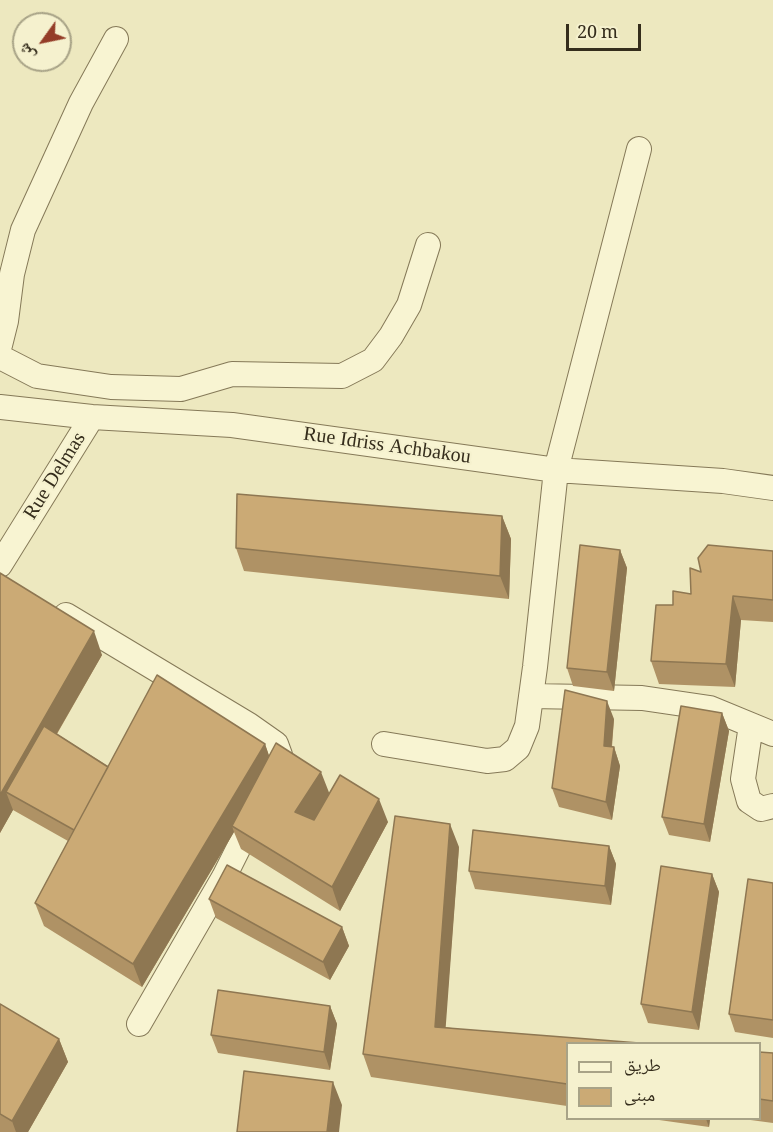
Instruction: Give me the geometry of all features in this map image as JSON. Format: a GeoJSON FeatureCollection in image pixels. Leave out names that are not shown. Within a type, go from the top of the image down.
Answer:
{"type":"FeatureCollection","features":[{"type":"Feature","properties":{"kind":"street"},"geometry":{"type":"LineString","coordinates":[[0,345],[6,321],[12,274],[23,231],[81,103],[116,39]]}},
{"type":"Feature","properties":{"kind":"street"},"geometry":{"type":"LineString","coordinates":[[384,744],[487,761],[505,759],[518,748],[527,726],[556,470],[639,148]]}},
{"type":"Feature","properties":{"kind":"street"},"geometry":{"type":"LineString","coordinates":[[0,357],[38,376],[111,387],[181,388],[232,374],[342,376],[373,360],[391,336],[409,305],[428,245]]}},
{"type":"Feature","properties":{"kind":"street","name":"Rue Idriss Achbakou"},"geometry":{"type":"LineString","coordinates":[[0,407],[92,417],[232,425],[556,470],[723,481],[773,488]]}},
{"type":"Feature","properties":{"kind":"street","name":"Rue Delmas"},"geometry":{"type":"LineString","coordinates":[[3,574],[92,417]]}},
{"type":"Feature","properties":{"kind":"street"},"geometry":{"type":"LineString","coordinates":[[50,605],[249,725],[276,744],[280,755],[276,774],[224,877],[139,1023]]}},
{"type":"Feature","properties":{"kind":"street"},"geometry":{"type":"LineString","coordinates":[[531,696],[642,698],[710,708],[762,730],[743,779],[749,801],[761,809],[773,806]]}},
{"type":"Feature","properties":{"kind":"building"},"geometry":{"type":"Polygon","coordinates":[[[237,494],[502,516],[500,576],[236,548],[237,494]]]}},
{"type":"Feature","properties":{"kind":"building"},"geometry":{"type":"Polygon","coordinates":[[[580,545],[620,550],[607,672],[567,668],[580,545]]]}},
{"type":"Feature","properties":{"kind":"building"},"geometry":{"type":"Polygon","coordinates":[[[708,545],[773,551],[773,600],[733,596],[726,664],[651,661],[656,605],[673,605],[673,591],[691,594],[690,568],[701,572],[698,558],[708,545]]]}},
{"type":"Feature","properties":{"kind":"building"},"geometry":{"type":"Polygon","coordinates":[[[0,573],[94,631],[0,795],[0,573]]]}},
{"type":"Feature","properties":{"kind":"building"},"geometry":{"type":"Polygon","coordinates":[[[157,675],[265,744],[133,964],[35,903],[157,675]]]}},
{"type":"Feature","properties":{"kind":"building"},"geometry":{"type":"Polygon","coordinates":[[[565,690],[607,701],[604,746],[614,747],[606,802],[552,788],[565,690]]]}},
{"type":"Feature","properties":{"kind":"building"},"geometry":{"type":"Polygon","coordinates":[[[681,706],[722,713],[704,824],[662,817],[681,706]]]}},
{"type":"Feature","properties":{"kind":"building"},"geometry":{"type":"Polygon","coordinates":[[[44,726],[108,767],[74,830],[6,792],[44,726]]]}},
{"type":"Feature","properties":{"kind":"building"},"geometry":{"type":"Polygon","coordinates":[[[276,743],[321,772],[295,812],[314,820],[340,775],[379,799],[332,887],[232,826],[276,743]]]}},
{"type":"Feature","properties":{"kind":"building"},"geometry":{"type":"Polygon","coordinates":[[[395,816],[450,824],[435,1027],[626,1042],[566,1042],[566,1084],[363,1054],[395,816]]]}},
{"type":"Feature","properties":{"kind":"building"},"geometry":{"type":"Polygon","coordinates":[[[473,830],[609,846],[605,886],[469,871],[473,830]]]}},
{"type":"Feature","properties":{"kind":"building"},"geometry":{"type":"Polygon","coordinates":[[[227,865],[342,927],[323,962],[209,899],[227,865]]]}},
{"type":"Feature","properties":{"kind":"building"},"geometry":{"type":"Polygon","coordinates":[[[661,866],[712,874],[692,1012],[641,1004],[661,866]]]}},
{"type":"Feature","properties":{"kind":"building"},"geometry":{"type":"Polygon","coordinates":[[[748,879],[773,883],[773,1020],[729,1014],[748,879]]]}},
{"type":"Feature","properties":{"kind":"building"},"geometry":{"type":"Polygon","coordinates":[[[218,990],[330,1006],[324,1052],[211,1035],[218,990]]]}},
{"type":"Feature","properties":{"kind":"building"},"geometry":{"type":"Polygon","coordinates":[[[0,1004],[59,1039],[12,1121],[0,1114],[0,1004]]]}},
{"type":"Feature","properties":{"kind":"building"},"geometry":{"type":"Polygon","coordinates":[[[761,1052],[773,1053],[773,1101],[761,1099],[761,1052]]]}},
{"type":"Feature","properties":{"kind":"building"},"geometry":{"type":"Polygon","coordinates":[[[244,1071],[333,1082],[327,1132],[237,1132],[244,1071]]]}}]}
